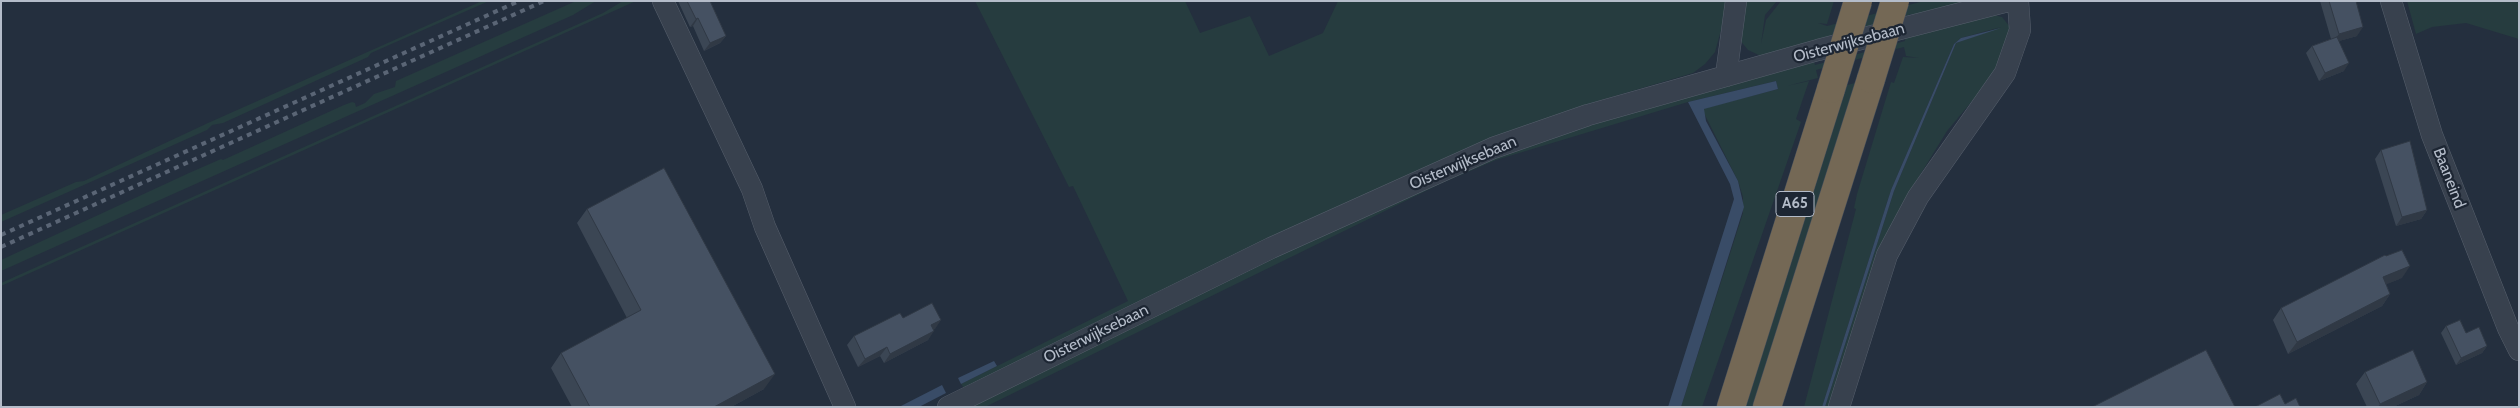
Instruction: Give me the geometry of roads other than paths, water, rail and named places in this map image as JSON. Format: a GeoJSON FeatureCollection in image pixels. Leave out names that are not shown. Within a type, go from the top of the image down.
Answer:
{"type":"FeatureCollection","features":[{"type":"Feature","properties":{"kind":"highway","name":"A65"},"geometry":{"type":"LineString","coordinates":[[1731,407],[1858,1]]}},
{"type":"Feature","properties":{"kind":"highway","name":"A65"},"geometry":{"type":"LineString","coordinates":[[1767,407],[1895,1]]}},
{"type":"Feature","properties":{"kind":"street"},"geometry":{"type":"LineString","coordinates":[[664,1],[752,189],[765,227],[845,407]]}},
{"type":"Feature","properties":{"kind":"street"},"geometry":{"type":"LineString","coordinates":[[1726,76],[1736,1]]}},
{"type":"Feature","properties":{"kind":"street","name":"Oisterwijksebaan"},"geometry":{"type":"LineString","coordinates":[[948,407],[1271,248],[1493,148],[1588,116],[1726,76],[2008,1]]}},
{"type":"Feature","properties":{"kind":"street"},"geometry":{"type":"LineString","coordinates":[[1839,407],[1887,255],[1918,197],[2005,73],[2020,30],[2018,1]]}},
{"type":"Feature","properties":{"kind":"street","name":"Baaneind"},"geometry":{"type":"LineString","coordinates":[[2391,1],[2432,134],[2508,328],[2519,350]]}},
{"type":"Feature","properties":{"kind":"water"},"geometry":{"type":"Polygon","coordinates":[[[2001,28],[1956,43],[1894,191],[1825,407],[1822,407],[1891,190],[1954,44],[1961,38],[2001,28]]]}},
{"type":"Feature","properties":{"kind":"water"},"geometry":{"type":"Polygon","coordinates":[[[1776,81],[1778,89],[1704,109],[1706,121],[1738,181],[1744,207],[1681,407],[1668,407],[1734,199],[1730,184],[1688,102],[1776,81]]]}},
{"type":"Feature","properties":{"kind":"water"},"geometry":{"type":"Polygon","coordinates":[[[994,361],[997,366],[961,384],[958,378],[994,361]]]}},
{"type":"Feature","properties":{"kind":"water"},"geometry":{"type":"Polygon","coordinates":[[[942,385],[946,393],[919,407],[899,407],[942,385]]]}},
{"type":"Feature","properties":{"kind":"railway"},"geometry":{"type":"LineString","coordinates":[[1,235],[519,1]]}},
{"type":"Feature","properties":{"kind":"railway"},"geometry":{"type":"LineString","coordinates":[[1,247],[544,1]]}}]}
